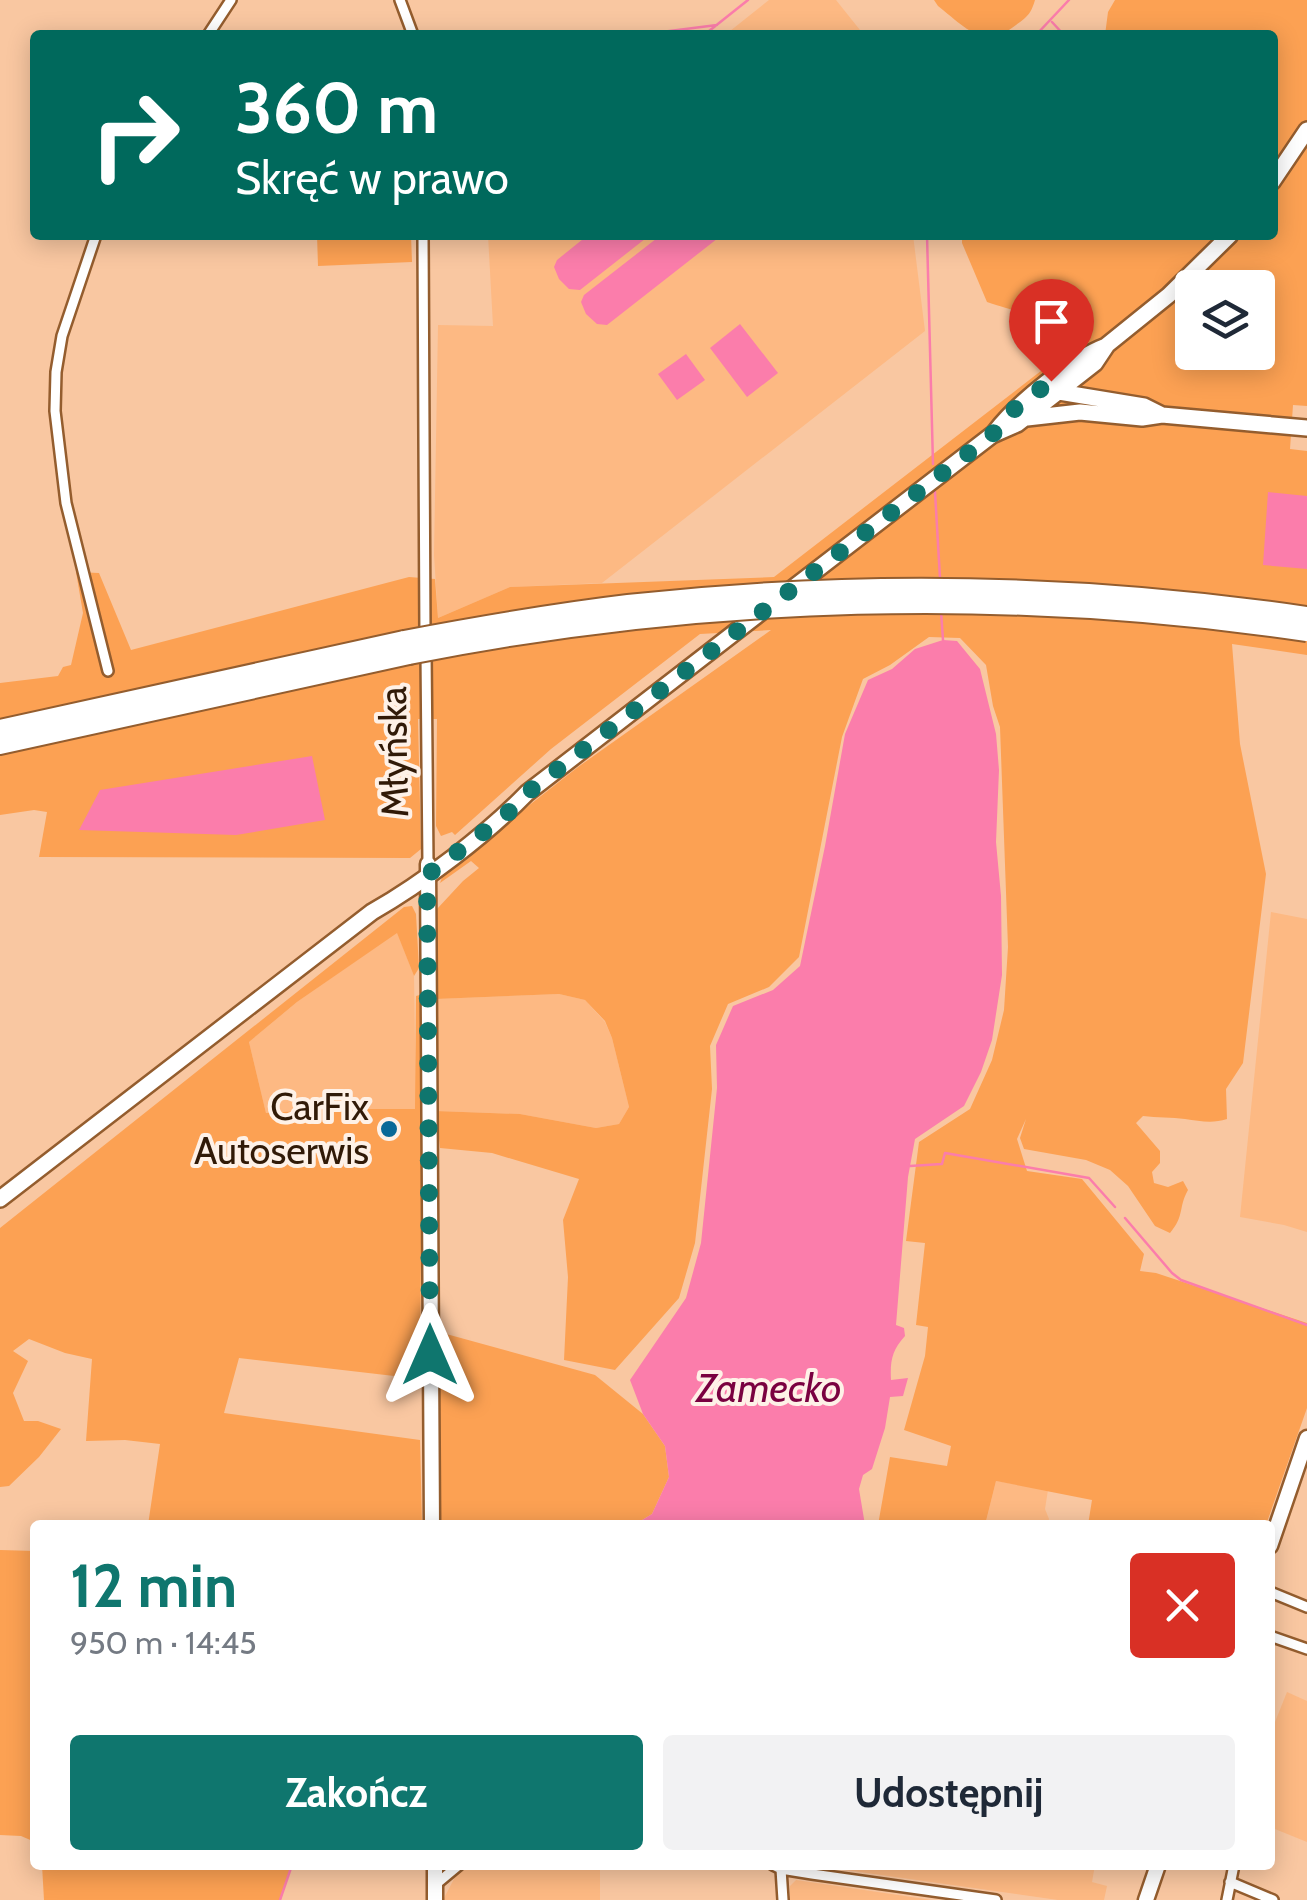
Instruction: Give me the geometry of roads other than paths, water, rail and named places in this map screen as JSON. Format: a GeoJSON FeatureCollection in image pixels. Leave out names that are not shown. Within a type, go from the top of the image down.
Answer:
{"type":"FeatureCollection","features":[{"type":"Feature","properties":{"kind":"highway"},"geometry":{"type":"LineString","coordinates":[[0,729],[624,605],[743,594],[854,588],[1007,589],[1126,595],[1307,616]]}},
{"type":"Feature","properties":{"kind":"highway"},"geometry":{"type":"LineString","coordinates":[[0,746],[406,648],[704,613],[846,605],[1006,605],[1184,616],[1307,632]]}},
{"type":"Feature","properties":{"kind":"main road"},"geometry":{"type":"LineString","coordinates":[[1278,173],[1307,130]]}},
{"type":"Feature","properties":{"kind":"main road"},"geometry":{"type":"LineString","coordinates":[[992,435],[1008,414],[1095,363],[1107,346],[1169,295],[1225,240]]}},
{"type":"Feature","properties":{"kind":"main road"},"geometry":{"type":"LineString","coordinates":[[1026,418],[1088,353],[1107,346]]}},
{"type":"Feature","properties":{"kind":"main road"},"geometry":{"type":"LineString","coordinates":[[1095,363],[1094,384],[1100,398]]}},
{"type":"Feature","properties":{"kind":"main road"},"geometry":{"type":"LineString","coordinates":[[1055,386],[1144,406],[1162,415]]}},
{"type":"Feature","properties":{"kind":"main road"},"geometry":{"type":"LineString","coordinates":[[1055,386],[1064,403],[1080,412]]}},
{"type":"Feature","properties":{"kind":"main road"},"geometry":{"type":"LineString","coordinates":[[0,1199],[372,912],[396,899],[427,870],[506,815],[527,793],[992,435],[1026,418],[1080,412],[1307,428]]}},
{"type":"Feature","properties":{"kind":"street"},"geometry":{"type":"LineString","coordinates":[[211,30],[231,0]]}},
{"type":"Feature","properties":{"kind":"street"},"geometry":{"type":"LineString","coordinates":[[400,0],[410,30]]}},
{"type":"Feature","properties":{"kind":"street"},"geometry":{"type":"LineString","coordinates":[[94,240],[62,336],[56,372],[56,411],[66,503],[108,671]]}},
{"type":"Feature","properties":{"kind":"street","name":"Młyńska"},"geometry":{"type":"LineString","coordinates":[[423,240],[432,1520]]}},
{"type":"Feature","properties":{"kind":"street"},"geometry":{"type":"LineString","coordinates":[[1275,1531],[1307,1438]]}},
{"type":"Feature","properties":{"kind":"street"},"geometry":{"type":"LineString","coordinates":[[1275,1594],[1307,1607]]}},
{"type":"Feature","properties":{"kind":"street"},"geometry":{"type":"LineString","coordinates":[[1275,1638],[1307,1649]]}},
{"type":"Feature","properties":{"kind":"street"},"geometry":{"type":"LineString","coordinates":[[435,1892],[455,1870]]}},
{"type":"Feature","properties":{"kind":"street"},"geometry":{"type":"LineString","coordinates":[[778,1870],[783,1900]]}},
{"type":"Feature","properties":{"kind":"street"},"geometry":{"type":"LineString","coordinates":[[797,1870],[996,1900]]}},
{"type":"Feature","properties":{"kind":"street"},"geometry":{"type":"LineString","coordinates":[[1146,1900],[1156,1870]]}},
{"type":"Feature","properties":{"kind":"street"},"geometry":{"type":"LineString","coordinates":[[1227,1900],[1233,1870]]}},
{"type":"Feature","properties":{"kind":"street"},"geometry":{"type":"LineString","coordinates":[[1230,1882],[1273,1900]]}},
{"type":"Feature","properties":{"kind":"water"},"geometry":{"type":"Polygon","coordinates":[[[582,240],[644,240],[580,290],[569,289],[559,279],[554,267],[582,240]]]}},
{"type":"Feature","properties":{"kind":"water"},"geometry":{"type":"Polygon","coordinates":[[[655,240],[716,240],[607,325],[597,324],[586,314],[581,302],[584,295],[655,240]]]}},
{"type":"Feature","properties":{"kind":"water"},"geometry":{"type":"Polygon","coordinates":[[[740,324],[778,373],[747,397],[710,348],[740,324]]]}},
{"type":"Feature","properties":{"kind":"water"},"geometry":{"type":"Polygon","coordinates":[[[686,354],[705,380],[677,400],[658,374],[686,354]]]}},
{"type":"Feature","properties":{"kind":"water"},"geometry":{"type":"Polygon","coordinates":[[[1268,492],[1307,496],[1307,569],[1263,565],[1268,492]]]}},
{"type":"Feature","properties":{"kind":"water","name":"Zamecko"},"geometry":{"type":"Polygon","coordinates":[[[943,640],[957,641],[980,669],[996,734],[999,770],[996,842],[1002,975],[992,1040],[964,1106],[915,1139],[908,1177],[896,1325],[904,1328],[905,1336],[891,1367],[891,1380],[908,1378],[903,1396],[890,1397],[872,1469],[863,1475],[859,1489],[864,1520],[642,1520],[652,1514],[669,1477],[665,1446],[643,1414],[630,1380],[686,1298],[701,1243],[717,1088],[716,1045],[733,1006],[773,990],[800,966],[845,734],[868,680],[892,669],[915,649],[943,640]]]}},
{"type":"Feature","properties":{"kind":"water"},"geometry":{"type":"Polygon","coordinates":[[[312,756],[325,820],[236,835],[79,830],[100,790],[312,756]]]}},
{"type":"Feature","properties":{"kind":"waterway"},"geometry":{"type":"LineString","coordinates":[[710,30],[748,0]]}},
{"type":"Feature","properties":{"kind":"waterway"},"geometry":{"type":"LineString","coordinates":[[1041,30],[1069,0]]}},
{"type":"Feature","properties":{"kind":"waterway"},"geometry":{"type":"LineString","coordinates":[[1052,22],[1059,30]]}},
{"type":"Feature","properties":{"kind":"waterway"},"geometry":{"type":"LineString","coordinates":[[678,30],[717,25]]}},
{"type":"Feature","properties":{"kind":"waterway"},"geometry":{"type":"LineString","coordinates":[[927,240],[933,464]]}},
{"type":"Feature","properties":{"kind":"waterway"},"geometry":{"type":"LineString","coordinates":[[935,492],[940,578]]}},
{"type":"Feature","properties":{"kind":"waterway"},"geometry":{"type":"LineString","coordinates":[[941,611],[943,640]]}},
{"type":"Feature","properties":{"kind":"waterway"},"geometry":{"type":"LineString","coordinates":[[910,1166],[942,1164],[945,1153],[1089,1178],[1115,1207]]}},
{"type":"Feature","properties":{"kind":"waterway"},"geometry":{"type":"LineString","coordinates":[[1125,1218],[1181,1280],[1307,1325]]}},
{"type":"Feature","properties":{"kind":"waterway"},"geometry":{"type":"LineString","coordinates":[[280,1900],[290,1870]]}},
{"type":"Feature","properties":{"kind":"place","name":"CarFix Autoserwis"},"geometry":{"type":"Point","coordinates":[389,1129]}}]}
